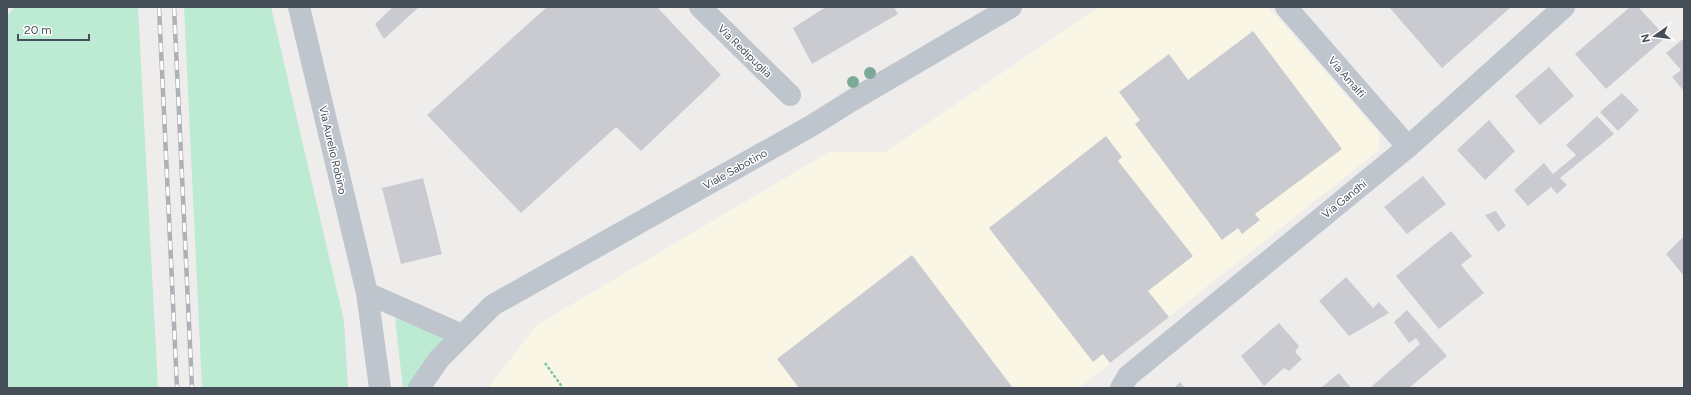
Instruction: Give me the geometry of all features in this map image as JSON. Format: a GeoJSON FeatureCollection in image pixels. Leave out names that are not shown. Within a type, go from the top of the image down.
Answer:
{"type":"FeatureCollection","features":[{"type":"Feature","properties":{"kind":"street","name":"Via Aurelio Robino"},"geometry":{"type":"LineString","coordinates":[[299,7],[367,293],[380,388]]}},
{"type":"Feature","properties":{"kind":"street","name":"Via Redipuglia"},"geometry":{"type":"LineString","coordinates":[[700,7],[790,95]]}},
{"type":"Feature","properties":{"kind":"street","name":"Viale Sabotino"},"geometry":{"type":"LineString","coordinates":[[462,335],[493,305],[811,126],[1011,7]]}},
{"type":"Feature","properties":{"kind":"street","name":"Via Amalfi"},"geometry":{"type":"LineString","coordinates":[[1286,7],[1408,146]]}},
{"type":"Feature","properties":{"kind":"street","name":"Via Gandhi"},"geometry":{"type":"LineString","coordinates":[[1121,388],[1128,376],[1408,146],[1564,7]]}},
{"type":"Feature","properties":{"kind":"street"},"geometry":{"type":"LineString","coordinates":[[367,293],[462,335],[439,359],[419,388]]}},
{"type":"Feature","properties":{"kind":"path"},"geometry":{"type":"LineString","coordinates":[[544,363],[563,388]]}},
{"type":"Feature","properties":{"kind":"shaded area"},"geometry":{"type":"Polygon","coordinates":[[[1099,7],[1268,7],[1379,133],[1379,150],[1079,388],[488,388],[537,325],[829,152],[885,152],[1099,7]]]}},
{"type":"Feature","properties":{"kind":"green space"},"geometry":{"type":"Polygon","coordinates":[[[15,7],[138,7],[158,388],[7,388],[7,16],[15,7]]]}},
{"type":"Feature","properties":{"kind":"green space"},"geometry":{"type":"Polygon","coordinates":[[[184,7],[271,7],[344,321],[348,388],[202,388],[184,7]]]}},
{"type":"Feature","properties":{"kind":"green space"},"geometry":{"type":"Polygon","coordinates":[[[395,318],[447,338],[412,388],[403,388],[395,318]]]}},
{"type":"Feature","properties":{"kind":"building"},"geometry":{"type":"Polygon","coordinates":[[[393,7],[419,7],[384,39],[375,24],[393,7]]]}},
{"type":"Feature","properties":{"kind":"building"},"geometry":{"type":"Polygon","coordinates":[[[547,7],[657,7],[721,75],[641,151],[616,127],[521,213],[427,115],[547,7]]]}},
{"type":"Feature","properties":{"kind":"building"},"geometry":{"type":"Polygon","coordinates":[[[826,7],[894,7],[898,14],[812,64],[793,28],[826,7]]]}},
{"type":"Feature","properties":{"kind":"building"},"geometry":{"type":"Polygon","coordinates":[[[1389,7],[1511,7],[1442,68],[1389,7]]]}},
{"type":"Feature","properties":{"kind":"building"},"geometry":{"type":"Polygon","coordinates":[[[1630,7],[1638,7],[1666,37],[1606,89],[1575,54],[1630,7]]]}},
{"type":"Feature","properties":{"kind":"building"},"geometry":{"type":"Polygon","coordinates":[[[1253,31],[1342,149],[1255,214],[1260,220],[1242,234],[1238,228],[1222,240],[1135,124],[1140,120],[1119,92],[1169,54],[1188,80],[1253,31]]]}},
{"type":"Feature","properties":{"kind":"building"},"geometry":{"type":"Polygon","coordinates":[[[1684,38],[1684,91],[1672,77],[1681,70],[1666,53],[1684,38]]]}},
{"type":"Feature","properties":{"kind":"building"},"geometry":{"type":"Polygon","coordinates":[[[1549,67],[1574,96],[1540,125],[1515,96],[1549,67]]]}},
{"type":"Feature","properties":{"kind":"building"},"geometry":{"type":"Polygon","coordinates":[[[1622,93],[1639,110],[1618,131],[1600,112],[1622,93]]]}},
{"type":"Feature","properties":{"kind":"building"},"geometry":{"type":"Polygon","coordinates":[[[1597,116],[1614,134],[1560,178],[1567,185],[1557,194],[1551,187],[1528,206],[1514,190],[1544,163],[1553,174],[1576,155],[1566,145],[1597,116]]]}},
{"type":"Feature","properties":{"kind":"building"},"geometry":{"type":"Polygon","coordinates":[[[1489,120],[1515,151],[1485,180],[1457,150],[1489,120]]]}},
{"type":"Feature","properties":{"kind":"building"},"geometry":{"type":"Polygon","coordinates":[[[1106,136],[1122,157],[1118,161],[1193,256],[1148,291],[1169,317],[1110,363],[1103,354],[1093,362],[989,228],[1106,136]]]}},
{"type":"Feature","properties":{"kind":"building"},"geometry":{"type":"Polygon","coordinates":[[[1423,176],[1446,204],[1407,234],[1384,207],[1423,176]]]}},
{"type":"Feature","properties":{"kind":"building"},"geometry":{"type":"Polygon","coordinates":[[[423,178],[442,254],[401,264],[382,188],[423,178]]]}},
{"type":"Feature","properties":{"kind":"building"},"geometry":{"type":"Polygon","coordinates":[[[1496,211],[1506,226],[1498,232],[1485,215],[1496,211]]]}},
{"type":"Feature","properties":{"kind":"building"},"geometry":{"type":"Polygon","coordinates":[[[1451,231],[1472,256],[1461,265],[1484,293],[1439,329],[1396,276],[1451,231]]]}},
{"type":"Feature","properties":{"kind":"building"},"geometry":{"type":"Polygon","coordinates":[[[1684,236],[1684,276],[1666,254],[1684,236]]]}},
{"type":"Feature","properties":{"kind":"building"},"geometry":{"type":"Polygon","coordinates":[[[912,255],[1013,388],[799,388],[777,359],[912,255]]]}},
{"type":"Feature","properties":{"kind":"building"},"geometry":{"type":"Polygon","coordinates":[[[1346,277],[1373,308],[1379,302],[1389,313],[1349,336],[1319,301],[1346,277]]]}},
{"type":"Feature","properties":{"kind":"building"},"geometry":{"type":"Polygon","coordinates":[[[1407,310],[1447,356],[1409,388],[1370,388],[1420,344],[1416,338],[1409,343],[1394,322],[1407,310]]]}},
{"type":"Feature","properties":{"kind":"building"},"geometry":{"type":"Polygon","coordinates":[[[1279,323],[1299,346],[1295,352],[1302,359],[1289,371],[1284,368],[1264,386],[1241,356],[1279,323]]]}},
{"type":"Feature","properties":{"kind":"building"},"geometry":{"type":"Polygon","coordinates":[[[1339,373],[1351,388],[1321,388],[1339,373]]]}},
{"type":"Feature","properties":{"kind":"building"},"geometry":{"type":"Polygon","coordinates":[[[1180,382],[1185,388],[1174,388],[1180,382]]]}},
{"type":"Feature","properties":{"kind":"railway"},"geometry":{"type":"LineString","coordinates":[[159,7],[177,388]]}},
{"type":"Feature","properties":{"kind":"railway"},"geometry":{"type":"LineString","coordinates":[[174,7],[192,388]]}}]}
